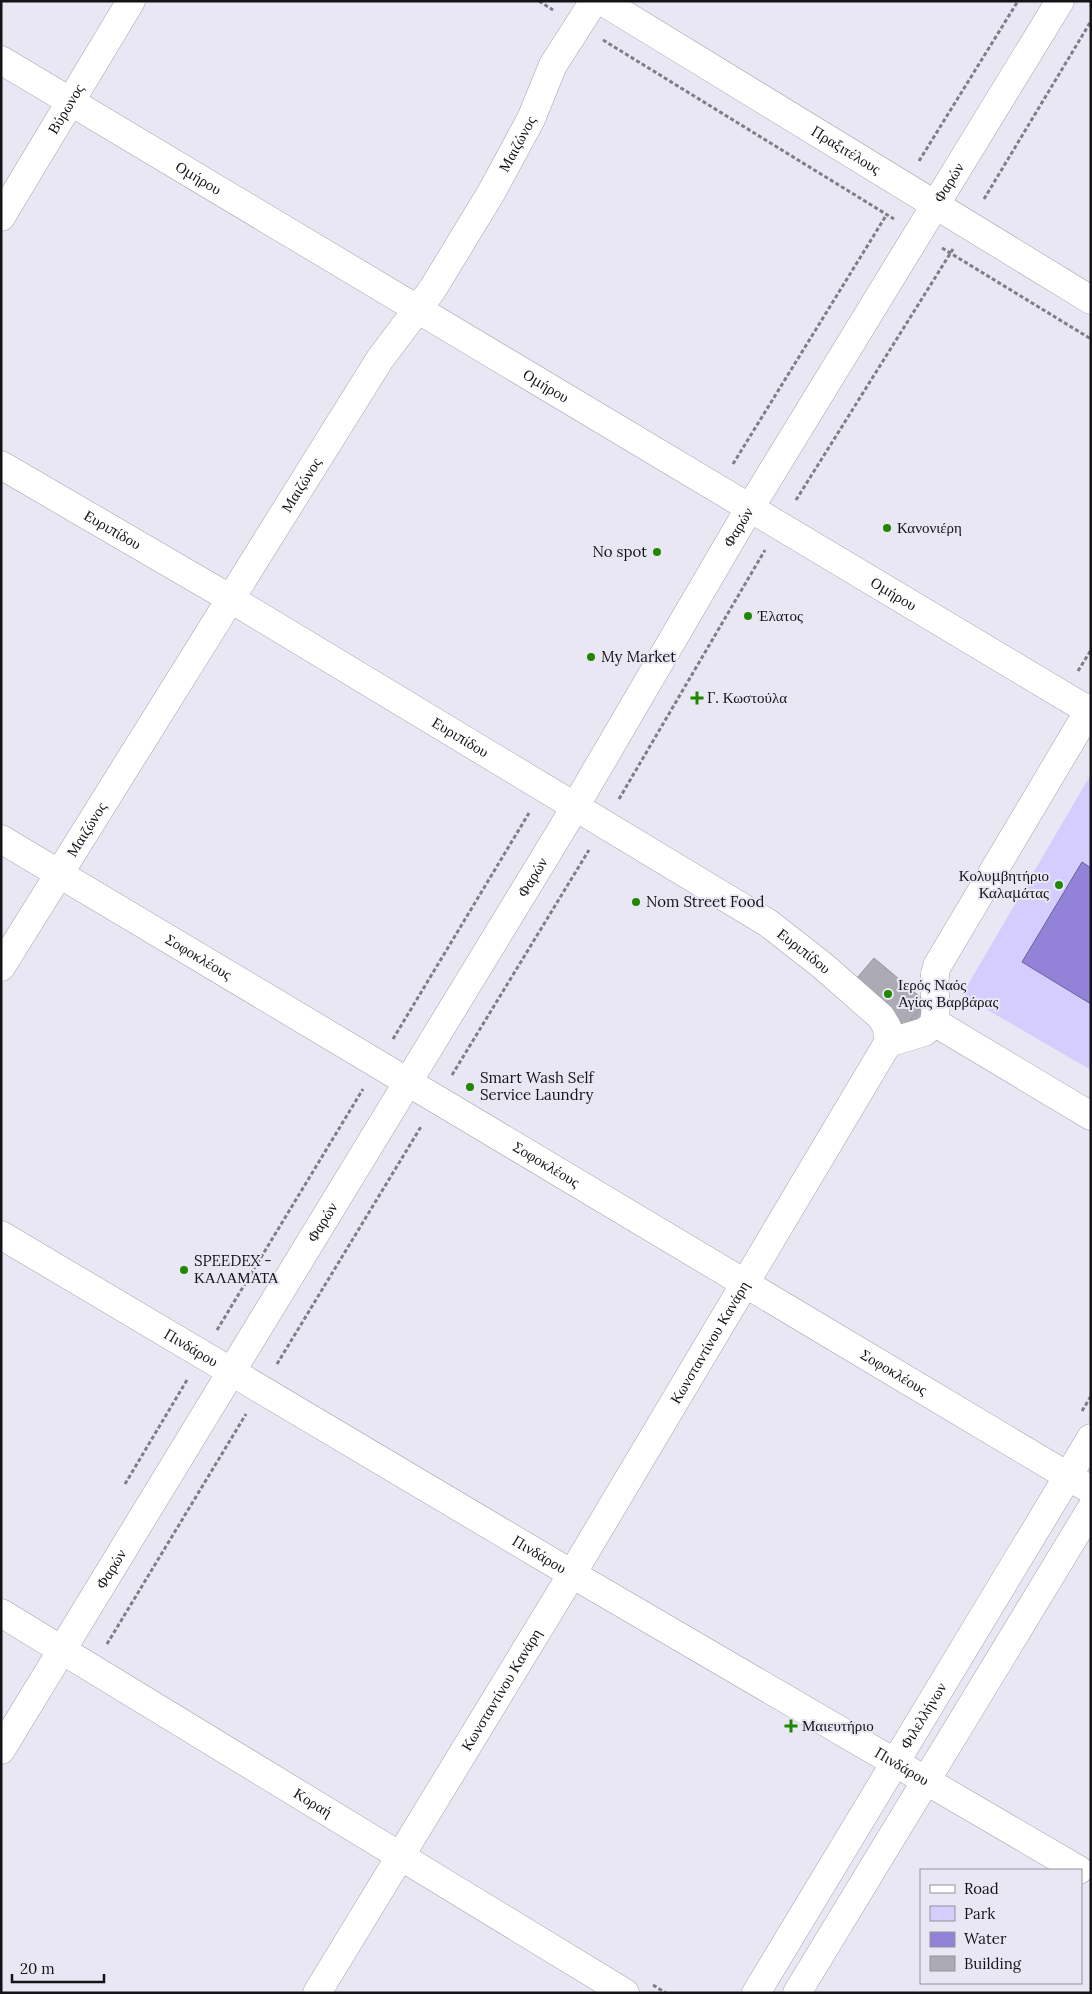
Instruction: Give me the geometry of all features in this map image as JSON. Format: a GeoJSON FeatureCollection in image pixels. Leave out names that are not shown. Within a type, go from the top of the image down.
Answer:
{"type":"FeatureCollection","features":[{"type":"Feature","properties":{"kind":"street","name":"Βύρωνος"},"geometry":{"type":"LineString","coordinates":[[1,217],[131,1]]}},
{"type":"Feature","properties":{"kind":"street","name":"Μαιζώνος"},"geometry":{"type":"LineString","coordinates":[[1,968],[380,359],[432,290],[491,193],[531,119],[553,65],[594,1]]}},
{"type":"Feature","properties":{"kind":"street","name":"Πραξιτέλους"},"geometry":{"type":"LineString","coordinates":[[602,1],[1091,300]]}},
{"type":"Feature","properties":{"kind":"street","name":"Φαρών"},"geometry":{"type":"LineString","coordinates":[[1,1750],[574,807],[750,508],[937,206],[1060,1]]}},
{"type":"Feature","properties":{"kind":"street","name":"Ομήρου"},"geometry":{"type":"LineString","coordinates":[[1,60],[1090,710]]}},
{"type":"Feature","properties":{"kind":"street","name":"Ευριπίδου"},"geometry":{"type":"LineString","coordinates":[[1,465],[230,599],[768,923],[796,943],[880,1018],[887,1027],[888,1043]]}},
{"type":"Feature","properties":{"kind":"street"},"geometry":{"type":"LineString","coordinates":[[888,1043],[931,1028],[937,1008],[934,978],[938,966],[1090,710]]}},
{"type":"Feature","properties":{"kind":"street","name":"Σοφοκλέους"},"geometry":{"type":"LineString","coordinates":[[1,839],[1091,1490]]}},
{"type":"Feature","properties":{"kind":"street"},"geometry":{"type":"LineString","coordinates":[[934,1022],[1091,1116]]}},
{"type":"Feature","properties":{"kind":"street","name":"Κωνσταντίνου Κανάρη"},"geometry":{"type":"LineString","coordinates":[[317,1993],[572,1574],[888,1043]]}},
{"type":"Feature","properties":{"kind":"street","name":"Πινδάρου"},"geometry":{"type":"LineString","coordinates":[[1,1235],[572,1574],[1077,1869]]}},
{"type":"Feature","properties":{"kind":"street","name":"Φιλελλήνων"},"geometry":{"type":"LineString","coordinates":[[756,1993],[1091,1438]]}},
{"type":"Feature","properties":{"kind":"street"},"geometry":{"type":"LineString","coordinates":[[797,1993],[1091,1509]]}},
{"type":"Feature","properties":{"kind":"street","name":"Κοραή"},"geometry":{"type":"LineString","coordinates":[[1,1613],[625,1993]]}},
{"type":"Feature","properties":{"kind":"path"},"geometry":{"type":"LineString","coordinates":[[539,1],[1091,339]]}},
{"type":"Feature","properties":{"kind":"path"},"geometry":{"type":"LineString","coordinates":[[718,489],[1018,1]]}},
{"type":"Feature","properties":{"kind":"path"},"geometry":{"type":"LineString","coordinates":[[123,1488],[531,810]]}},
{"type":"Feature","properties":{"kind":"green space","name":"Κολυμβητήριο Καλαμάτας"},"geometry":{"type":"Polygon","coordinates":[[[1091,774],[1091,1070],[962,995],[1091,774]]]}},
{"type":"Feature","properties":{"kind":"water","name":"Κολυμβητήριο Καλαμάτας"},"geometry":{"type":"Polygon","coordinates":[[[1082,862],[1091,868],[1091,1004],[1022,962],[1082,862]]]}},
{"type":"Feature","properties":{"kind":"building","name":"Ιερός Ναός Αγίας Βαρβάρας"},"geometry":{"type":"Polygon","coordinates":[[[874,958],[926,1002],[903,1029],[851,985],[874,958]]]}},
{"type":"Feature","properties":{"kind":"place","name":"Κανονιέρη"},"geometry":{"type":"Point","coordinates":[887,528]}},
{"type":"Feature","properties":{"kind":"place","name":"No spot"},"geometry":{"type":"Point","coordinates":[657,552]}},
{"type":"Feature","properties":{"kind":"place","name":"Έλατος"},"geometry":{"type":"Point","coordinates":[748,616]}},
{"type":"Feature","properties":{"kind":"place","name":"My Market"},"geometry":{"type":"Point","coordinates":[591,657]}},
{"type":"Feature","properties":{"kind":"place","name":"Γ. Κωστούλα"},"geometry":{"type":"Point","coordinates":[697,698]}},
{"type":"Feature","properties":{"kind":"place","name":"Κολυμβητήριο Καλαμάτας"},"geometry":{"type":"Point","coordinates":[1059,885]}},
{"type":"Feature","properties":{"kind":"place","name":"Nom Street Food"},"geometry":{"type":"Point","coordinates":[636,902]}},
{"type":"Feature","properties":{"kind":"place","name":"Ιερός Ναός Αγίας Βαρβάρας"},"geometry":{"type":"Point","coordinates":[888,994]}},
{"type":"Feature","properties":{"kind":"place","name":"Smart Wash Self Service Laundry"},"geometry":{"type":"Point","coordinates":[470,1087]}},
{"type":"Feature","properties":{"kind":"place","name":"SPEEDEX - ΚΑΛΑΜΑΤΑ"},"geometry":{"type":"Point","coordinates":[184,1270]}},
{"type":"Feature","properties":{"kind":"place","name":"Μαιευτήριο"},"geometry":{"type":"Point","coordinates":[791,1726]}}]}
